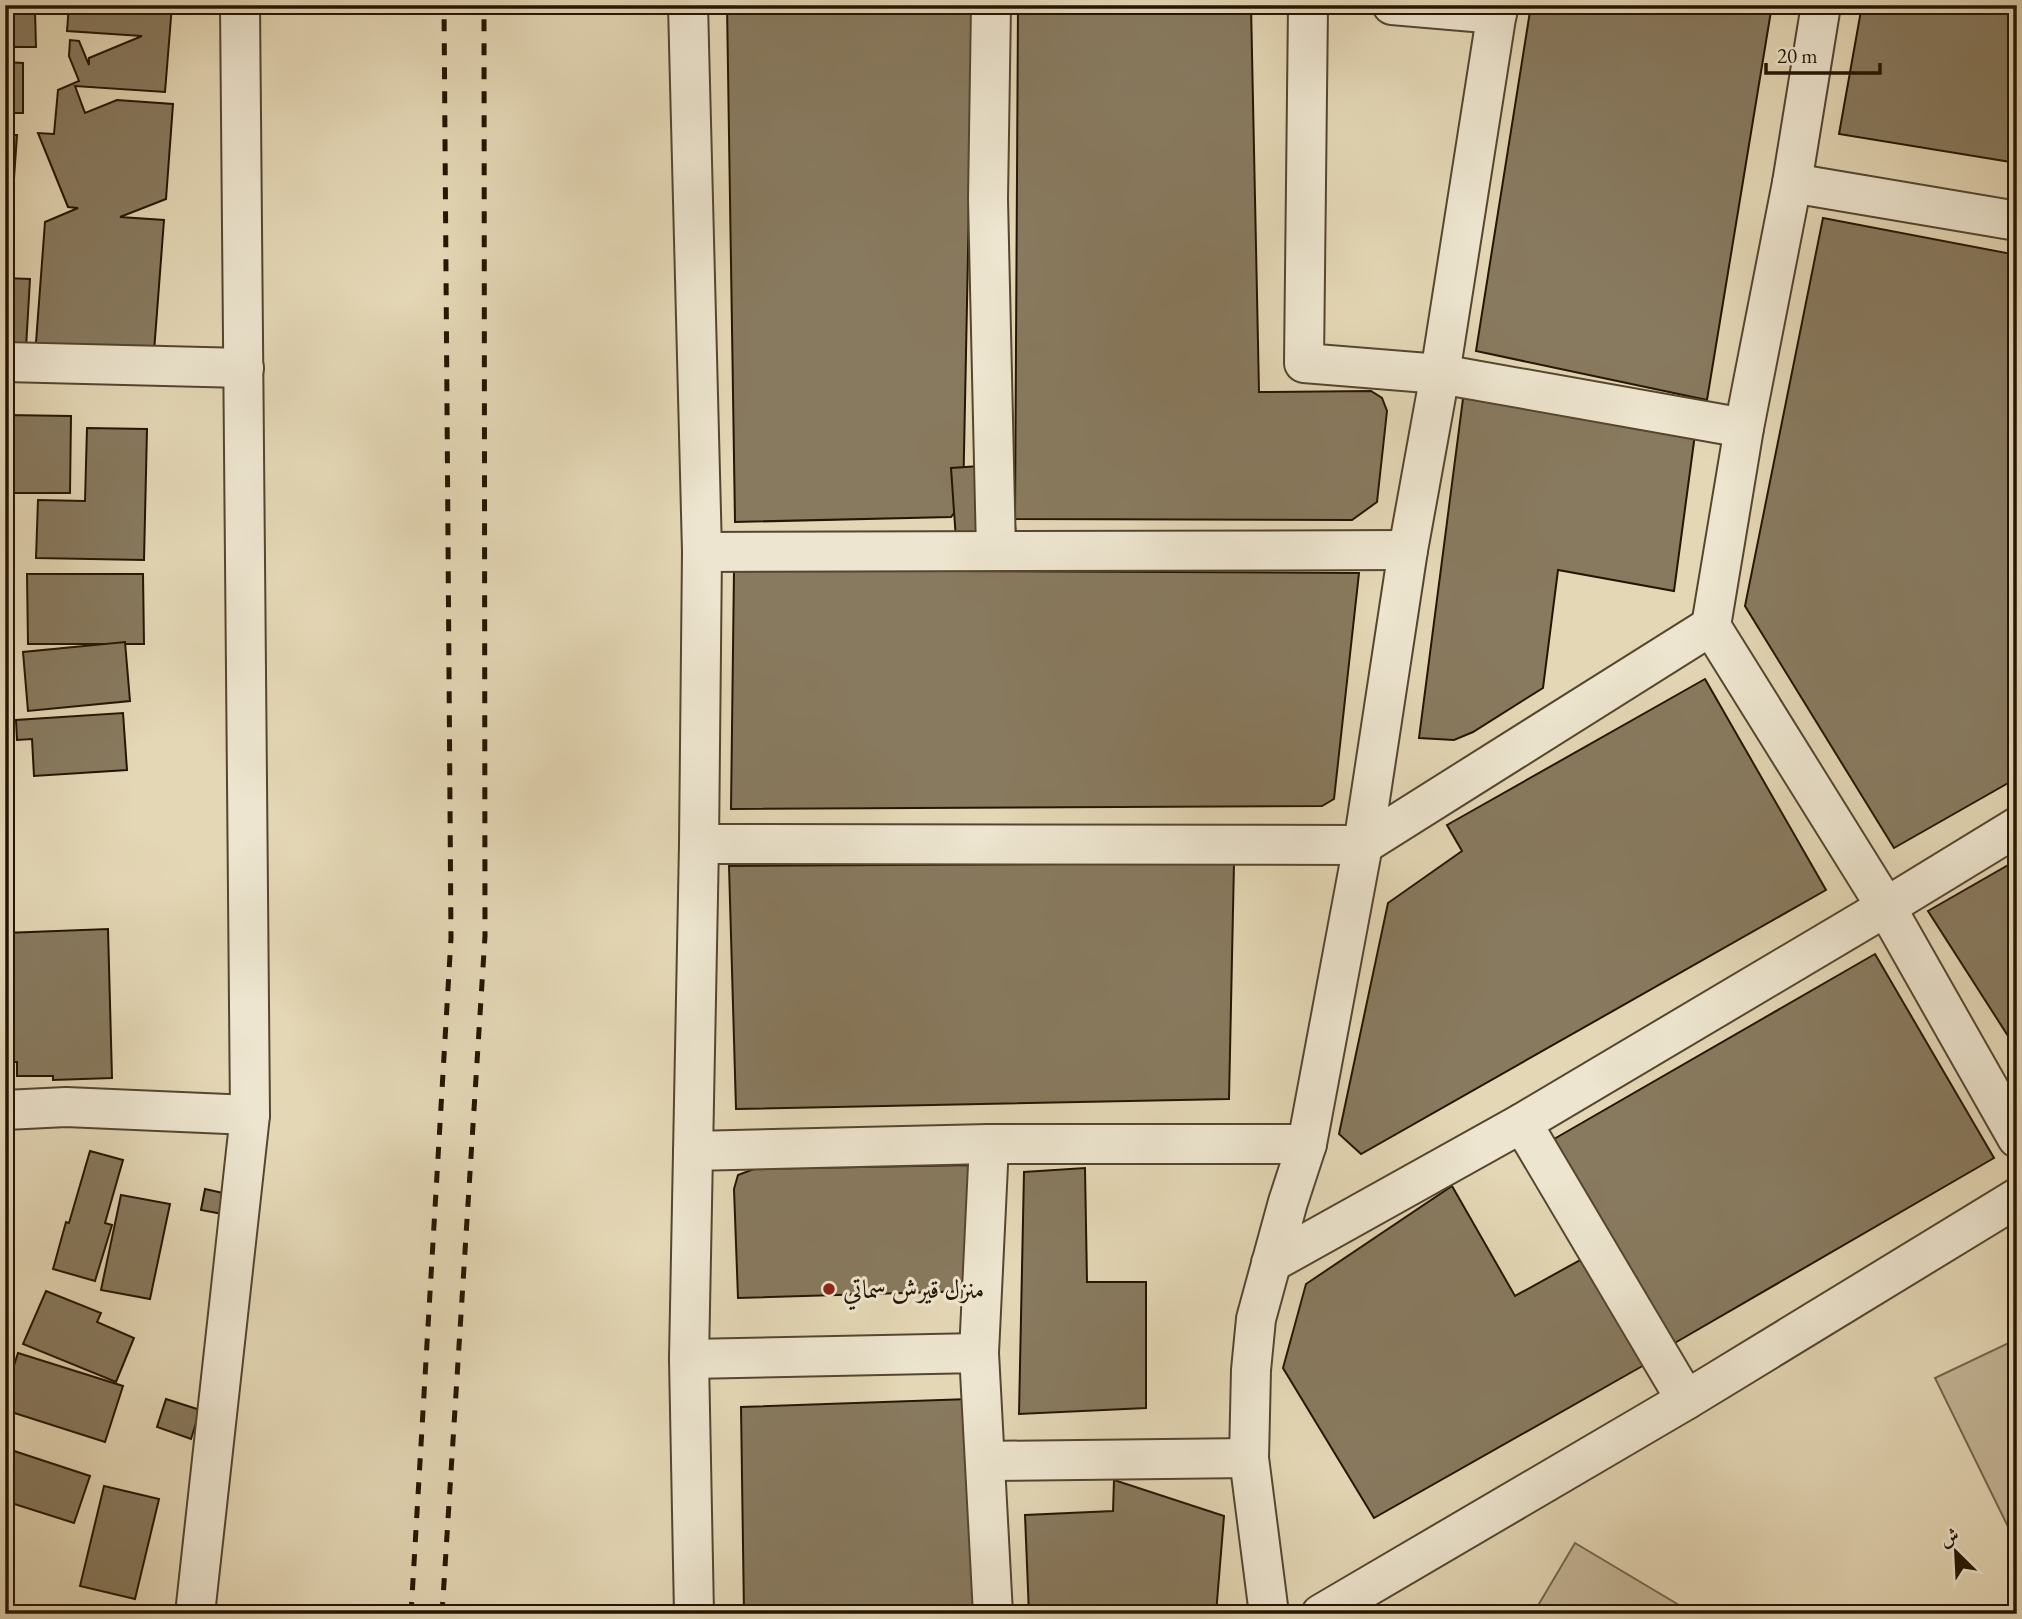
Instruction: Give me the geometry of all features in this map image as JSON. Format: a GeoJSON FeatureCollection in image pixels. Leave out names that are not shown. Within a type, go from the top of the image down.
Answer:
{"type":"FeatureCollection","features":[{"type":"Feature","properties":{"kind":"street"},"geometry":{"type":"LineString","coordinates":[[195,1614],[250,1115],[240,5]]}},
{"type":"Feature","properties":{"kind":"street"},"geometry":{"type":"LineString","coordinates":[[688,5],[702,552],[689,1359],[694,1614]]}},
{"type":"Feature","properties":{"kind":"street"},"geometry":{"type":"LineString","coordinates":[[991,5],[988,199],[996,551]]}},
{"type":"Feature","properties":{"kind":"street"},"geometry":{"type":"LineString","coordinates":[[1308,5],[1304,363],[1440,374],[1744,428]]}},
{"type":"Feature","properties":{"kind":"street"},"geometry":{"type":"LineString","coordinates":[[1269,1614],[1249,1458],[1251,1370],[1256,1319],[1270,1263],[1307,1143],[1363,845],[1408,550],[1440,374],[1497,10],[1392,5]]}},
{"type":"Feature","properties":{"kind":"street"},"geometry":{"type":"LineString","coordinates":[[1821,5],[1792,183],[1744,428],[1711,626],[1886,907],[2017,1138]]}},
{"type":"Feature","properties":{"kind":"street"},"geometry":{"type":"LineString","coordinates":[[1792,183],[2017,221]]}},
{"type":"Feature","properties":{"kind":"street"},"geometry":{"type":"LineString","coordinates":[[5,362],[244,368]]}},
{"type":"Feature","properties":{"kind":"street"},"geometry":{"type":"LineString","coordinates":[[702,552],[1408,550]]}},
{"type":"Feature","properties":{"kind":"street"},"geometry":{"type":"LineString","coordinates":[[699,844],[1363,845],[1711,626]]}},
{"type":"Feature","properties":{"kind":"street"},"geometry":{"type":"LineString","coordinates":[[1270,1263],[1522,1123],[2017,827]]}},
{"type":"Feature","properties":{"kind":"street"},"geometry":{"type":"LineString","coordinates":[[5,1110],[66,1107],[250,1115]]}},
{"type":"Feature","properties":{"kind":"street"},"geometry":{"type":"LineString","coordinates":[[1522,1123],[1686,1400]]}},
{"type":"Feature","properties":{"kind":"street"},"geometry":{"type":"LineString","coordinates":[[693,1151],[989,1144],[1307,1143]]}},
{"type":"Feature","properties":{"kind":"street"},"geometry":{"type":"LineString","coordinates":[[989,1144],[979,1353],[993,1614]]}},
{"type":"Feature","properties":{"kind":"street"},"geometry":{"type":"LineString","coordinates":[[1321,1614],[1686,1400],[2017,1198]]}},
{"type":"Feature","properties":{"kind":"street"},"geometry":{"type":"LineString","coordinates":[[689,1359],[979,1353]]}},
{"type":"Feature","properties":{"kind":"street"},"geometry":{"type":"LineString","coordinates":[[985,1461],[1249,1458]]}},
{"type":"Feature","properties":{"kind":"shaded area"},"geometry":{"type":"Polygon","coordinates":[[[2017,1339],[2017,1545],[1935,1378],[2017,1339]]]}},
{"type":"Feature","properties":{"kind":"shaded area"},"geometry":{"type":"Polygon","coordinates":[[[1575,1543],[1694,1614],[1533,1614],[1575,1543]]]}},
{"type":"Feature","properties":{"kind":"building"},"geometry":{"type":"Polygon","coordinates":[[[5,5],[10,5],[10,11],[35,11],[36,47],[5,47],[5,5]]]}},
{"type":"Feature","properties":{"kind":"building"},"geometry":{"type":"Polygon","coordinates":[[[69,5],[172,5],[165,92],[75,86],[85,113],[117,100],[173,104],[166,199],[120,217],[164,220],[153,365],[35,356],[45,222],[78,208],[68,207],[38,133],[54,134],[58,90],[79,81],[69,56],[70,40],[79,41],[89,65],[89,58],[142,36],[67,31],[69,5]]]}},
{"type":"Feature","properties":{"kind":"building"},"geometry":{"type":"Polygon","coordinates":[[[727,5],[973,5],[963,502],[951,517],[735,522],[727,5]]]}},
{"type":"Feature","properties":{"kind":"building"},"geometry":{"type":"Polygon","coordinates":[[[1018,5],[1251,5],[1259,392],[1371,391],[1382,398],[1387,411],[1377,502],[1352,520],[1015,519],[1018,5]]]}},
{"type":"Feature","properties":{"kind":"building"},"geometry":{"type":"Polygon","coordinates":[[[1531,5],[1772,5],[1707,400],[1476,351],[1531,5]]]}},
{"type":"Feature","properties":{"kind":"building"},"geometry":{"type":"Polygon","coordinates":[[[1862,5],[2017,5],[2017,163],[1839,134],[1862,5]]]}},
{"type":"Feature","properties":{"kind":"building"},"geometry":{"type":"Polygon","coordinates":[[[5,62],[23,63],[23,113],[5,113],[5,62]]]}},
{"type":"Feature","properties":{"kind":"building"},"geometry":{"type":"Polygon","coordinates":[[[5,135],[17,135],[13,193],[5,192],[5,135]]]}},
{"type":"Feature","properties":{"kind":"building"},"geometry":{"type":"Polygon","coordinates":[[[1823,218],[2017,255],[2017,502],[2008,557],[2017,573],[2017,778],[1894,848],[1745,606],[1823,218]]]}},
{"type":"Feature","properties":{"kind":"building"},"geometry":{"type":"Polygon","coordinates":[[[5,278],[30,279],[26,348],[5,347],[5,278]]]}},
{"type":"Feature","properties":{"kind":"building"},"geometry":{"type":"Polygon","coordinates":[[[1464,391],[1695,434],[1674,591],[1558,570],[1543,688],[1473,732],[1454,740],[1419,738],[1464,391]]]}},
{"type":"Feature","properties":{"kind":"building"},"geometry":{"type":"Polygon","coordinates":[[[5,415],[71,416],[70,493],[5,493],[5,415]]]}},
{"type":"Feature","properties":{"kind":"building"},"geometry":{"type":"Polygon","coordinates":[[[87,428],[147,429],[144,560],[36,558],[38,500],[85,501],[87,428]]]}},
{"type":"Feature","properties":{"kind":"building"},"geometry":{"type":"Polygon","coordinates":[[[1010,464],[1017,549],[957,554],[951,468],[1010,464]]]}},
{"type":"Feature","properties":{"kind":"building"},"geometry":{"type":"Polygon","coordinates":[[[734,570],[1359,573],[1334,799],[1322,806],[731,809],[734,570]]]}},
{"type":"Feature","properties":{"kind":"building"},"geometry":{"type":"Polygon","coordinates":[[[27,574],[143,574],[144,644],[28,644],[27,574]]]}},
{"type":"Feature","properties":{"kind":"building"},"geometry":{"type":"Polygon","coordinates":[[[125,642],[130,701],[28,711],[23,652],[125,642]]]}},
{"type":"Feature","properties":{"kind":"building"},"geometry":{"type":"Polygon","coordinates":[[[1705,679],[1826,890],[1361,1154],[1339,1134],[1388,903],[1462,851],[1447,825],[1705,679]]]}},
{"type":"Feature","properties":{"kind":"building"},"geometry":{"type":"Polygon","coordinates":[[[123,713],[127,770],[34,776],[32,739],[17,740],[16,720],[123,713]]]}},
{"type":"Feature","properties":{"kind":"building"},"geometry":{"type":"Polygon","coordinates":[[[2017,860],[2017,1050],[1928,911],[2017,860]]]}},
{"type":"Feature","properties":{"kind":"building"},"geometry":{"type":"Polygon","coordinates":[[[1234,863],[1229,1099],[736,1109],[729,866],[1234,863]]]}},
{"type":"Feature","properties":{"kind":"building"},"geometry":{"type":"Polygon","coordinates":[[[108,929],[112,1078],[53,1080],[53,1076],[17,1076],[17,1062],[5,1062],[5,933],[108,929]]]}},
{"type":"Feature","properties":{"kind":"building"},"geometry":{"type":"Polygon","coordinates":[[[1875,954],[1994,1158],[1673,1344],[1554,1139],[1875,954]]]}},
{"type":"Feature","properties":{"kind":"building"},"geometry":{"type":"Polygon","coordinates":[[[90,1151],[123,1160],[105,1223],[112,1225],[95,1281],[53,1269],[90,1151]]]}},
{"type":"Feature","properties":{"kind":"building"},"geometry":{"type":"Polygon","coordinates":[[[971,1165],[970,1291],[738,1298],[734,1189],[738,1175],[754,1169],[971,1165]]]}},
{"type":"Feature","properties":{"kind":"building"},"geometry":{"type":"Polygon","coordinates":[[[1085,1168],[1087,1282],[1146,1282],[1146,1408],[1019,1414],[1024,1172],[1085,1168]]]}},
{"type":"Feature","properties":{"kind":"building"},"geometry":{"type":"Polygon","coordinates":[[[1452,1186],[1515,1296],[1582,1259],[1646,1364],[1374,1518],[1283,1368],[1306,1284],[1452,1186]]]}},
{"type":"Feature","properties":{"kind":"building"},"geometry":{"type":"Polygon","coordinates":[[[205,1189],[232,1195],[228,1215],[201,1210],[205,1189]]]}},
{"type":"Feature","properties":{"kind":"building"},"geometry":{"type":"Polygon","coordinates":[[[121,1195],[170,1204],[150,1299],[101,1290],[121,1195]]]}},
{"type":"Feature","properties":{"kind":"building"},"geometry":{"type":"Polygon","coordinates":[[[46,1291],[101,1313],[97,1322],[134,1338],[116,1382],[23,1344],[46,1291]]]}},
{"type":"Feature","properties":{"kind":"building"},"geometry":{"type":"Polygon","coordinates":[[[18,1353],[123,1386],[105,1442],[5,1410],[5,1393],[18,1353]]]}},
{"type":"Feature","properties":{"kind":"building"},"geometry":{"type":"Polygon","coordinates":[[[166,1399],[200,1410],[191,1439],[157,1427],[166,1399]]]}},
{"type":"Feature","properties":{"kind":"building"},"geometry":{"type":"Polygon","coordinates":[[[969,1399],[976,1614],[744,1614],[741,1407],[969,1399]]]}},
{"type":"Feature","properties":{"kind":"building"},"geometry":{"type":"Polygon","coordinates":[[[5,1448],[90,1476],[74,1523],[5,1501],[5,1448]]]}},
{"type":"Feature","properties":{"kind":"building"},"geometry":{"type":"Polygon","coordinates":[[[1114,1480],[1224,1516],[1216,1614],[1029,1614],[1025,1515],[1113,1511],[1114,1480]]]}},
{"type":"Feature","properties":{"kind":"building"},"geometry":{"type":"Polygon","coordinates":[[[104,1486],[159,1499],[135,1599],[80,1586],[104,1486]]]}},
{"type":"Feature","properties":{"kind":"railway"},"geometry":{"type":"LineString","coordinates":[[411,1614],[451,938],[444,5]]}},
{"type":"Feature","properties":{"kind":"railway"},"geometry":{"type":"LineString","coordinates":[[442,1614],[485,936],[484,5]]}},
{"type":"Feature","properties":{"kind":"place","name":"منزل قيرش سماتي"},"geometry":{"type":"Point","coordinates":[829,1289]}}]}
